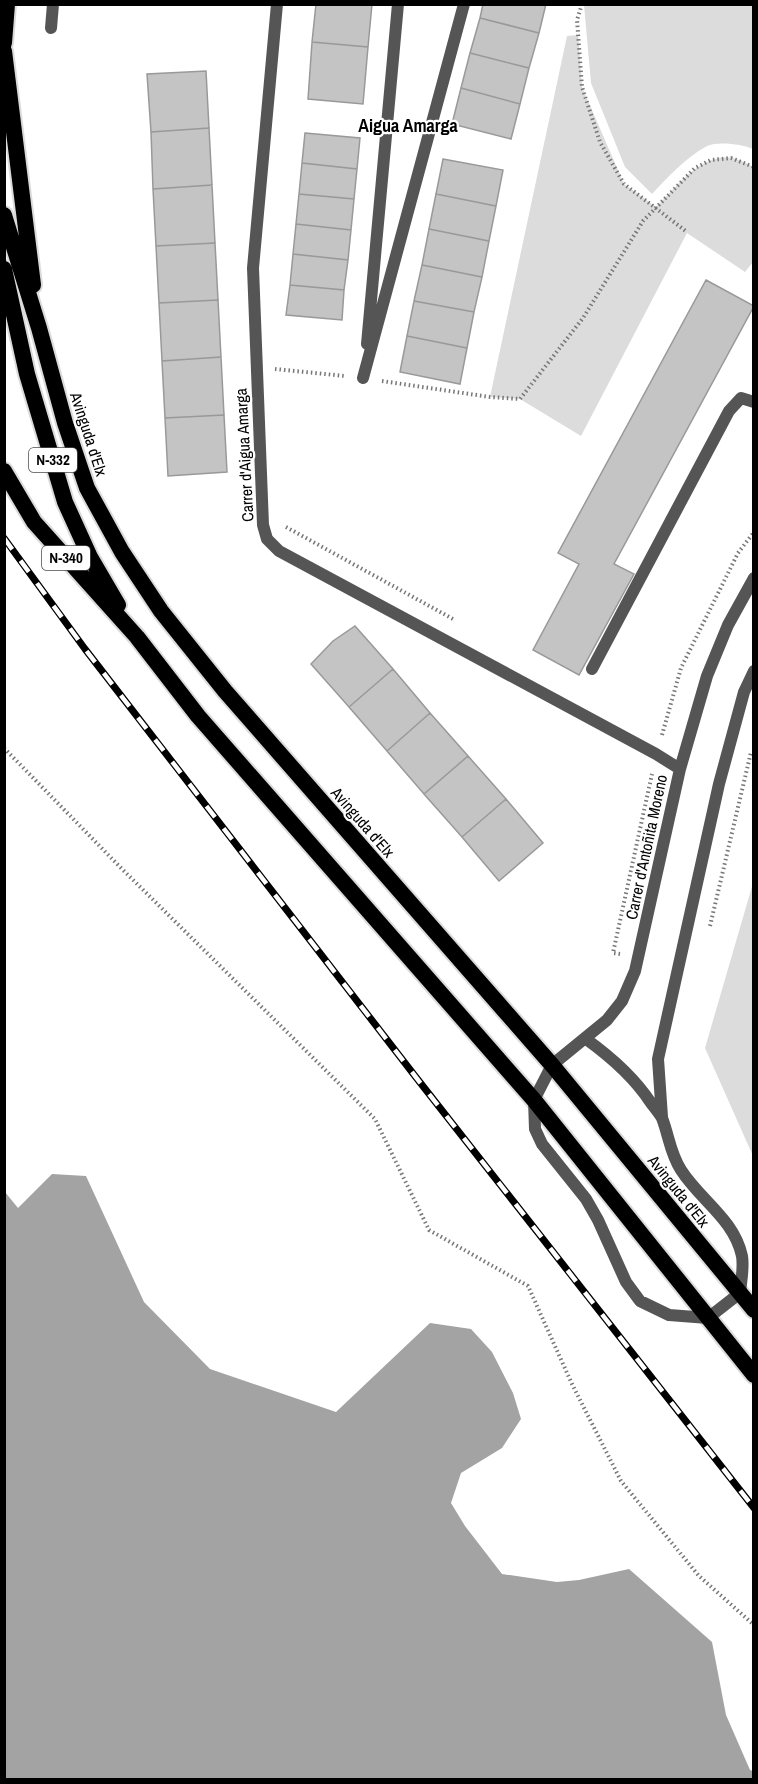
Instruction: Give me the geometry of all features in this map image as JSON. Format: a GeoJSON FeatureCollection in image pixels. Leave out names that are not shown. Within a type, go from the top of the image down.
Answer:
{"type":"FeatureCollection","features":[{"type":"Feature","properties":{"kind":"highway"},"geometry":{"type":"LineString","coordinates":[[4,44],[7,4]]}},
{"type":"Feature","properties":{"kind":"highway"},"geometry":{"type":"LineString","coordinates":[[4,51],[39,328]]}},
{"type":"Feature","properties":{"kind":"highway"},"geometry":{"type":"LineString","coordinates":[[4,216],[39,328]]}},
{"type":"Feature","properties":{"kind":"highway","name":"N-332"},"geometry":{"type":"LineString","coordinates":[[4,269],[27,374],[65,502],[90,557],[137,637]]}},
{"type":"Feature","properties":{"kind":"highway","name":"Avinguda d'Elx"},"geometry":{"type":"LineString","coordinates":[[39,328],[65,423],[87,488],[122,552],[161,611],[225,691],[552,1065],[753,1310]]}},
{"type":"Feature","properties":{"kind":"highway","name":"N-340"},"geometry":{"type":"LineString","coordinates":[[4,471],[34,522],[137,637]]}},
{"type":"Feature","properties":{"kind":"highway"},"geometry":{"type":"LineString","coordinates":[[137,637],[198,716],[534,1100],[753,1375]]}},
{"type":"Feature","properties":{"kind":"street"},"geometry":{"type":"LineString","coordinates":[[51,28],[53,4]]}},
{"type":"Feature","properties":{"kind":"street","name":"Carrer d'Aigua Amarga"},"geometry":{"type":"LineString","coordinates":[[277,4],[253,268],[262,525],[267,539],[279,551],[680,769]]}},
{"type":"Feature","properties":{"kind":"street"},"geometry":{"type":"LineString","coordinates":[[363,378],[398,4]]}},
{"type":"Feature","properties":{"kind":"street"},"geometry":{"type":"LineString","coordinates":[[363,378],[464,4]]}},
{"type":"Feature","properties":{"kind":"street"},"geometry":{"type":"LineString","coordinates":[[592,669],[729,411],[741,398],[753,402]]}},
{"type":"Feature","properties":{"kind":"street","name":"Carrer d'Antoñita Moreno"},"geometry":{"type":"LineString","coordinates":[[534,1100],[552,1065],[607,1020],[622,1000],[635,971],[680,769],[707,676],[728,625],[753,578]]}},
{"type":"Feature","properties":{"kind":"street"},"geometry":{"type":"LineString","coordinates":[[662,1118],[658,1059],[719,784],[744,692],[753,671]]}},
{"type":"Feature","properties":{"kind":"street","name":"Avinguda d'Elx"},"geometry":{"type":"LineString","coordinates":[[586,1039],[611,1057],[640,1087],[662,1118],[670,1147],[681,1170],[694,1188],[722,1216],[733,1234],[742,1256],[740,1293]]}},
{"type":"Feature","properties":{"kind":"street"},"geometry":{"type":"LineString","coordinates":[[534,1100],[535,1129],[542,1144],[586,1199],[626,1282],[640,1301],[669,1315],[708,1318],[740,1293]]}},
{"type":"Feature","properties":{"kind":"path"},"geometry":{"type":"LineString","coordinates":[[582,4],[577,20],[582,87],[600,142],[624,184],[687,232]]}},
{"type":"Feature","properties":{"kind":"path"},"geometry":{"type":"LineString","coordinates":[[363,378],[490,398],[520,399],[583,318],[643,221],[694,168],[711,160],[731,158],[753,167]]}},
{"type":"Feature","properties":{"kind":"path"},"geometry":{"type":"LineString","coordinates":[[284,370],[333,375]]}},
{"type":"Feature","properties":{"kind":"path"},"geometry":{"type":"LineString","coordinates":[[278,523],[420,601]]}},
{"type":"Feature","properties":{"kind":"path"},"geometry":{"type":"LineString","coordinates":[[710,927],[753,742]]}},
{"type":"Feature","properties":{"kind":"path"},"geometry":{"type":"LineString","coordinates":[[4,748],[123,870],[375,1119],[429,1230],[528,1286],[572,1384],[621,1481],[699,1576],[753,1625]]}},
{"type":"Feature","properties":{"kind":"shaded area"},"geometry":{"type":"Polygon","coordinates":[[[584,5],[753,5],[753,149],[730,144],[711,144],[684,162],[652,194],[625,167],[591,83],[584,5]]]}},
{"type":"Feature","properties":{"kind":"shaded area"},"geometry":{"type":"Polygon","coordinates":[[[578,35],[582,87],[624,184],[656,207],[680,182],[699,166],[709,161],[732,158],[754,167],[753,262],[745,272],[687,233],[581,436],[520,399],[490,397],[567,36],[578,35]]]}},
{"type":"Feature","properties":{"kind":"shaded area"},"geometry":{"type":"Polygon","coordinates":[[[753,883],[753,1156],[705,1048],[753,883]]]}},
{"type":"Feature","properties":{"kind":"shaded area"},"geometry":{"type":"Polygon","coordinates":[[[52,1174],[86,1176],[144,1302],[210,1369],[336,1412],[430,1323],[471,1329],[492,1352],[513,1393],[521,1419],[502,1448],[461,1473],[451,1503],[465,1526],[502,1574],[557,1582],[579,1580],[629,1569],[712,1642],[726,1715],[750,1770],[753,1771],[753,1779],[5,1779],[5,1192],[18,1208],[52,1174]]]}},
{"type":"Feature","properties":{"kind":"building"},"geometry":{"type":"Polygon","coordinates":[[[316,4],[372,4],[368,47],[312,42],[316,4]]]}},
{"type":"Feature","properties":{"kind":"building"},"geometry":{"type":"Polygon","coordinates":[[[483,4],[546,4],[539,33],[480,18],[483,4]]]}},
{"type":"Feature","properties":{"kind":"building"},"geometry":{"type":"Polygon","coordinates":[[[480,18],[539,33],[529,68],[470,53],[480,18]]]}},
{"type":"Feature","properties":{"kind":"building"},"geometry":{"type":"Polygon","coordinates":[[[312,42],[368,47],[363,104],[308,99],[312,42]]]}},
{"type":"Feature","properties":{"kind":"building"},"geometry":{"type":"Polygon","coordinates":[[[470,53],[529,68],[520,104],[461,88],[470,53]]]}},
{"type":"Feature","properties":{"kind":"building"},"geometry":{"type":"Polygon","coordinates":[[[206,71],[209,128],[151,132],[147,74],[206,71]]]}},
{"type":"Feature","properties":{"kind":"building"},"geometry":{"type":"Polygon","coordinates":[[[461,88],[520,104],[511,139],[452,124],[461,88]]]}},
{"type":"Feature","properties":{"kind":"building"},"geometry":{"type":"Polygon","coordinates":[[[209,128],[212,185],[153,189],[151,132],[209,128]]]}},
{"type":"Feature","properties":{"kind":"building"},"geometry":{"type":"Polygon","coordinates":[[[305,133],[360,138],[357,169],[302,163],[305,133]]]}},
{"type":"Feature","properties":{"kind":"building"},"geometry":{"type":"Polygon","coordinates":[[[443,159],[503,170],[496,206],[436,194],[443,159]]]}},
{"type":"Feature","properties":{"kind":"building"},"geometry":{"type":"Polygon","coordinates":[[[302,163],[357,169],[354,199],[299,194],[302,163]]]}},
{"type":"Feature","properties":{"kind":"building"},"geometry":{"type":"Polygon","coordinates":[[[212,185],[215,243],[156,246],[153,189],[212,185]]]}},
{"type":"Feature","properties":{"kind":"building"},"geometry":{"type":"Polygon","coordinates":[[[299,194],[354,199],[351,230],[296,224],[299,194]]]}},
{"type":"Feature","properties":{"kind":"building"},"geometry":{"type":"Polygon","coordinates":[[[436,194],[496,206],[489,241],[429,229],[436,194]]]}},
{"type":"Feature","properties":{"kind":"building"},"geometry":{"type":"Polygon","coordinates":[[[296,224],[351,230],[348,260],[293,254],[296,224]]]}},
{"type":"Feature","properties":{"kind":"building"},"geometry":{"type":"Polygon","coordinates":[[[429,229],[489,241],[482,277],[422,265],[429,229]]]}},
{"type":"Feature","properties":{"kind":"building"},"geometry":{"type":"Polygon","coordinates":[[[215,243],[218,300],[159,303],[156,246],[215,243]]]}},
{"type":"Feature","properties":{"kind":"building"},"geometry":{"type":"Polygon","coordinates":[[[293,254],[348,260],[344,290],[290,285],[293,254]]]}},
{"type":"Feature","properties":{"kind":"building"},"geometry":{"type":"Polygon","coordinates":[[[422,265],[482,277],[474,312],[414,301],[422,265]]]}},
{"type":"Feature","properties":{"kind":"building"},"geometry":{"type":"Polygon","coordinates":[[[706,280],[754,306],[614,564],[634,574],[579,675],[533,650],[579,564],[558,553],[706,280]]]}},
{"type":"Feature","properties":{"kind":"building"},"geometry":{"type":"Polygon","coordinates":[[[290,285],[344,290],[342,320],[286,315],[290,285]]]}},
{"type":"Feature","properties":{"kind":"building"},"geometry":{"type":"Polygon","coordinates":[[[218,300],[221,357],[162,361],[159,303],[218,300]]]}},
{"type":"Feature","properties":{"kind":"building"},"geometry":{"type":"Polygon","coordinates":[[[414,301],[474,312],[467,348],[407,336],[414,301]]]}},
{"type":"Feature","properties":{"kind":"building"},"geometry":{"type":"Polygon","coordinates":[[[407,336],[467,348],[460,384],[400,372],[407,336]]]}},
{"type":"Feature","properties":{"kind":"building"},"geometry":{"type":"Polygon","coordinates":[[[221,357],[224,415],[165,418],[162,361],[221,357]]]}},
{"type":"Feature","properties":{"kind":"building"},"geometry":{"type":"Polygon","coordinates":[[[224,415],[227,472],[168,476],[165,418],[224,415]]]}},
{"type":"Feature","properties":{"kind":"building"},"geometry":{"type":"Polygon","coordinates":[[[355,626],[393,669],[349,707],[311,664],[333,641],[355,626]]]}},
{"type":"Feature","properties":{"kind":"building"},"geometry":{"type":"Polygon","coordinates":[[[393,669],[430,713],[387,751],[349,707],[393,669]]]}},
{"type":"Feature","properties":{"kind":"building"},"geometry":{"type":"Polygon","coordinates":[[[430,713],[468,756],[424,794],[387,751],[430,713]]]}},
{"type":"Feature","properties":{"kind":"building"},"geometry":{"type":"Polygon","coordinates":[[[468,756],[506,799],[462,837],[424,794],[468,756]]]}},
{"type":"Feature","properties":{"kind":"building"},"geometry":{"type":"Polygon","coordinates":[[[506,799],[543,843],[499,881],[462,837],[506,799]]]}},
{"type":"Feature","properties":{"kind":"railway"},"geometry":{"type":"LineString","coordinates":[[4,538],[85,649],[415,1076],[754,1508]]}},
{"type":"Feature","properties":{"kind":"district","name":"Aigua Amarga"},"geometry":{"type":"Point","coordinates":[408,126]}}]}
